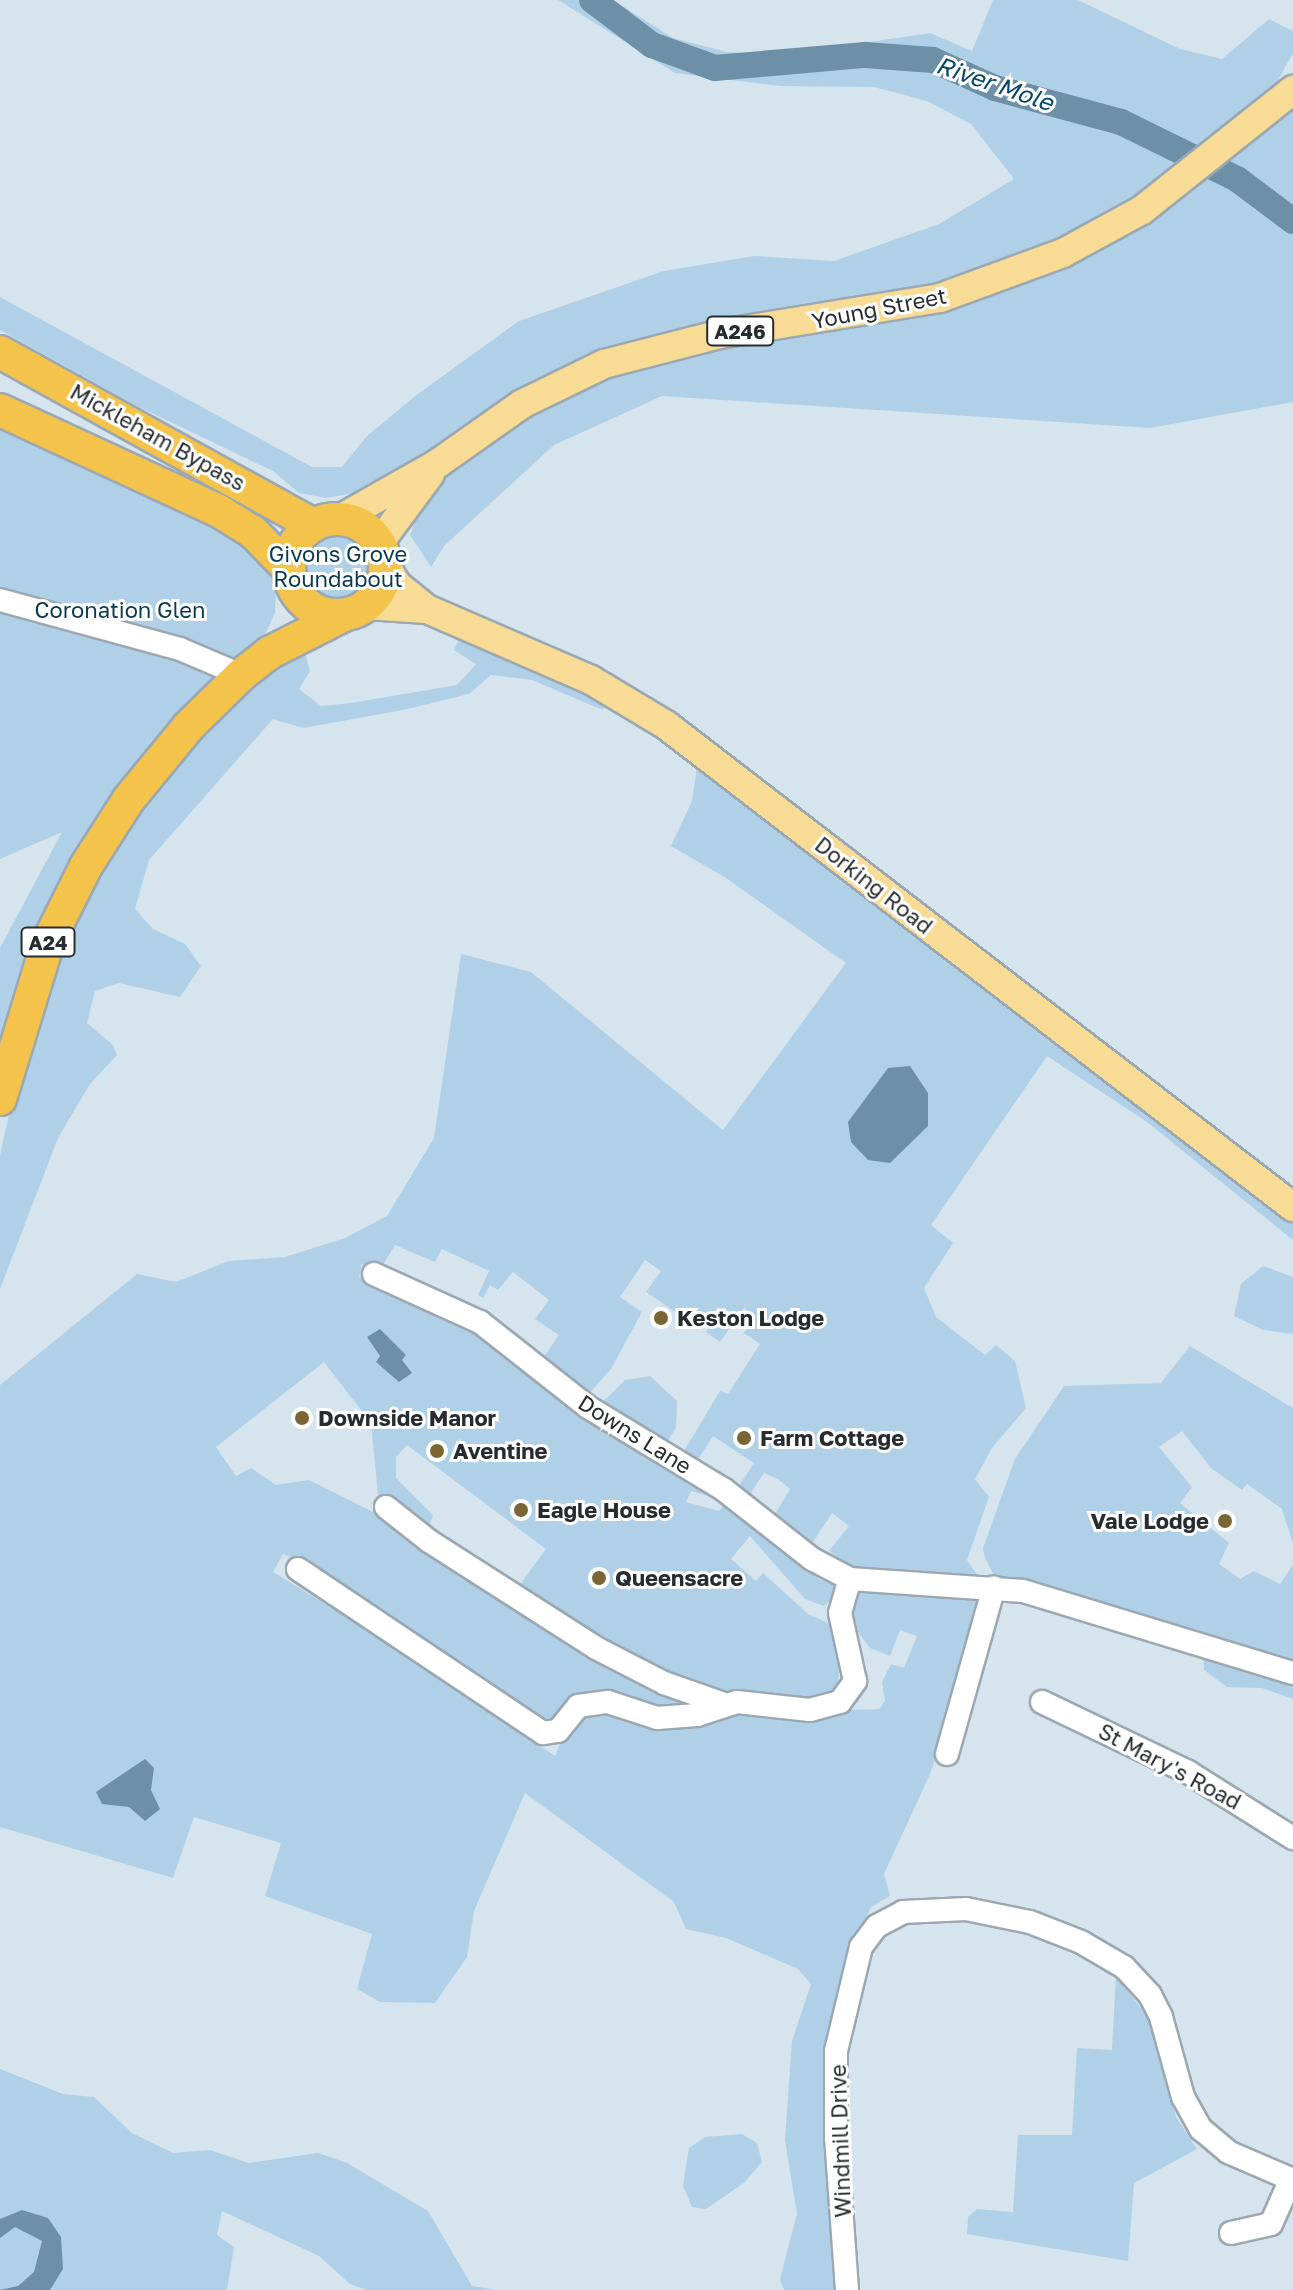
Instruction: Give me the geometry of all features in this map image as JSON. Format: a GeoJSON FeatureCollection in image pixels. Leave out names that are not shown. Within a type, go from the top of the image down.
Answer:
{"type":"FeatureCollection","features":[{"type":"Feature","properties":{"kind":"highway","name":"Mickleham Bypass"},"geometry":{"type":"LineString","coordinates":[[0,352],[327,522]]}},
{"type":"Feature","properties":{"kind":"highway","name":"Mickleham Bypass"},"geometry":{"type":"LineString","coordinates":[[0,410],[219,511],[253,532],[292,579]]}},
{"type":"Feature","properties":{"kind":"highway"},"geometry":{"type":"LineString","coordinates":[[269,653],[292,579],[295,544],[327,522],[363,526],[382,554],[384,581],[354,610],[318,611],[292,579]]}},
{"type":"Feature","properties":{"kind":"highway","name":"A24"},"geometry":{"type":"LineString","coordinates":[[0,1099],[48,942],[86,866],[155,764],[241,675],[269,653],[354,610]]}},
{"type":"Feature","properties":{"kind":"main road","name":"Young Street"},"geometry":{"type":"LineString","coordinates":[[327,522],[437,464],[522,404],[604,364],[720,334],[940,298],[1063,253],[1142,210],[1293,90]]}},
{"type":"Feature","properties":{"kind":"main road","name":"Young Street"},"geometry":{"type":"LineString","coordinates":[[382,554],[437,464]]}},
{"type":"Feature","properties":{"kind":"main road","name":"Dorking Road"},"geometry":{"type":"LineString","coordinates":[[382,554],[397,585],[427,609],[633,701],[1293,1207]]}},
{"type":"Feature","properties":{"kind":"main road","name":"Dorking Road"},"geometry":{"type":"LineString","coordinates":[[354,610],[427,609]]}},
{"type":"Feature","properties":{"kind":"street"},"geometry":{"type":"LineString","coordinates":[[0,600],[180,649],[241,675]]}},
{"type":"Feature","properties":{"kind":"street","name":"Downs Lane"},"geometry":{"type":"LineString","coordinates":[[374,1274],[480,1322],[588,1407],[723,1489],[812,1559],[850,1579],[887,1586],[994,1587],[1047,1597],[1176,1642],[1293,1673]]}},
{"type":"Feature","properties":{"kind":"street"},"geometry":{"type":"LineString","coordinates":[[386,1507],[498,1587],[605,1653],[664,1683],[724,1704]]}},
{"type":"Feature","properties":{"kind":"street"},"geometry":{"type":"LineString","coordinates":[[298,1569],[543,1733],[558,1731],[578,1706],[608,1702],[657,1718],[697,1715],[724,1704],[749,1701],[810,1710],[840,1702],[855,1681],[840,1613],[850,1579]]}},
{"type":"Feature","properties":{"kind":"street"},"geometry":{"type":"LineString","coordinates":[[947,1754],[994,1587]]}},
{"type":"Feature","properties":{"kind":"street","name":"St Mary's Road"},"geometry":{"type":"LineString","coordinates":[[1042,1702],[1188,1772],[1293,1838]]}},
{"type":"Feature","properties":{"kind":"street","name":"Windmill Drive"},"geometry":{"type":"LineString","coordinates":[[847,2290],[836,2138],[836,2051],[861,1947],[877,1926],[903,1912],[966,1909],[1019,1920],[1081,1942],[1124,1967],[1150,1995],[1161,2017],[1183,2097],[1201,2129],[1228,2152],[1292,2179]]}},
{"type":"Feature","properties":{"kind":"street"},"geometry":{"type":"LineString","coordinates":[[1231,2233],[1271,2224],[1292,2179]]}},
{"type":"Feature","properties":{"kind":"green space"},"geometry":{"type":"Polygon","coordinates":[[[558,0],[613,0],[673,38],[727,52],[783,55],[930,33],[972,51],[993,0],[1078,0],[1180,49],[1222,59],[1269,19],[1293,31],[1293,53],[1271,93],[1293,97],[1293,402],[1150,428],[662,396],[554,445],[444,546],[431,567],[410,535],[422,504],[389,487],[326,498],[299,493],[273,471],[139,407],[0,330],[0,297],[312,467],[342,467],[366,437],[415,396],[519,321],[664,271],[754,256],[834,261],[939,224],[1014,179],[971,124],[927,101],[874,87],[781,86],[675,73],[558,0]]]}},
{"type":"Feature","properties":{"kind":"green space","name":"Coronation Glen"},"geometry":{"type":"Polygon","coordinates":[[[0,419],[243,537],[270,568],[276,585],[275,613],[263,639],[141,770],[0,1065],[0,948],[62,832],[0,859],[0,419]]]}},
{"type":"Feature","properties":{"kind":"green space","name":"Givons Grove Roundabout"},"geometry":{"type":"Polygon","coordinates":[[[338,530],[364,540],[374,566],[364,592],[338,602],[312,592],[302,566],[312,540],[338,530]]]}},
{"type":"Feature","properties":{"kind":"green space"},"geometry":{"type":"Polygon","coordinates":[[[462,632],[607,698],[603,710],[532,680],[491,675],[469,694],[403,710],[303,728],[273,719],[149,860],[135,909],[153,929],[185,944],[201,966],[180,997],[119,983],[95,991],[87,1023],[113,1045],[117,1055],[90,1084],[58,1138],[0,1289],[0,1155],[22,1057],[54,963],[94,876],[158,782],[211,714],[292,652],[305,653],[310,671],[299,689],[321,706],[351,703],[457,685],[476,664],[454,650],[462,632]]]}},
{"type":"Feature","properties":{"kind":"green space"},"geometry":{"type":"Polygon","coordinates":[[[698,761],[1293,1220],[1293,1240],[1147,1122],[1047,1056],[931,1225],[953,1243],[924,1288],[936,1317],[985,1355],[996,1345],[1015,1361],[1026,1408],[992,1448],[975,1479],[989,1497],[967,1560],[980,1579],[857,1571],[829,1551],[849,1526],[832,1513],[811,1545],[773,1518],[790,1489],[778,1479],[764,1473],[748,1497],[737,1489],[754,1463],[713,1436],[697,1461],[683,1453],[720,1391],[728,1394],[760,1344],[744,1333],[756,1316],[744,1308],[720,1342],[706,1332],[710,1326],[704,1321],[699,1328],[646,1292],[661,1271],[645,1260],[620,1297],[642,1312],[611,1369],[587,1396],[541,1361],[559,1335],[535,1319],[549,1300],[513,1272],[498,1290],[490,1285],[483,1298],[478,1295],[489,1271],[442,1249],[435,1262],[395,1245],[381,1268],[362,1264],[359,1277],[435,1304],[714,1490],[706,1495],[691,1491],[686,1502],[719,1511],[728,1500],[819,1579],[833,1585],[837,1594],[824,1606],[805,1599],[750,1536],[731,1559],[756,1581],[763,1573],[808,1614],[832,1625],[841,1651],[837,1693],[848,1710],[879,1709],[885,1701],[882,1682],[891,1664],[904,1668],[917,1636],[900,1630],[890,1656],[870,1648],[849,1620],[860,1590],[976,1595],[987,1607],[930,1774],[884,1874],[890,1896],[871,1907],[842,1976],[832,2039],[837,2290],[784,2290],[780,2279],[797,2214],[785,2140],[792,2041],[811,1984],[798,1969],[726,1938],[686,1929],[674,1902],[525,1793],[474,1911],[467,1957],[435,2003],[380,2002],[357,1989],[372,1934],[265,1896],[281,1843],[194,1817],[173,1878],[0,1827],[0,1385],[137,1274],[176,1282],[229,1261],[285,1257],[345,1238],[387,1216],[434,1138],[461,954],[531,972],[723,1130],[846,963],[726,878],[671,846],[692,801],[698,761]],[[324,1362],[216,1447],[236,1476],[251,1468],[276,1485],[309,1480],[401,1526],[475,1584],[507,1602],[546,1549],[407,1445],[396,1457],[396,1478],[433,1515],[429,1526],[378,1495],[371,1423],[324,1362]],[[283,1554],[273,1572],[396,1647],[555,1756],[561,1741],[534,1712],[524,1713],[305,1563],[283,1554]]]}},
{"type":"Feature","properties":{"kind":"green space"},"geometry":{"type":"Polygon","coordinates":[[[1263,1266],[1293,1277],[1293,1334],[1263,1330],[1234,1316],[1241,1284],[1263,1266]]]}},
{"type":"Feature","properties":{"kind":"green space"},"geometry":{"type":"Polygon","coordinates":[[[1190,1346],[1293,1408],[1293,1544],[1282,1509],[1247,1484],[1242,1490],[1211,1468],[1182,1431],[1159,1447],[1192,1487],[1180,1503],[1229,1543],[1219,1564],[1240,1579],[1254,1571],[1280,1584],[1293,1565],[1293,1699],[1262,1688],[1227,1687],[1204,1670],[1203,1645],[997,1581],[985,1558],[983,1548],[1015,1459],[1064,1386],[1161,1383],[1190,1346]]]}},
{"type":"Feature","properties":{"kind":"green space"},"geometry":{"type":"Polygon","coordinates":[[[650,1376],[677,1401],[676,1427],[666,1444],[599,1406],[625,1380],[650,1376]]]}},
{"type":"Feature","properties":{"kind":"green space"},"geometry":{"type":"Polygon","coordinates":[[[1116,1976],[1147,2016],[1176,2117],[1197,2149],[1134,2183],[1128,2261],[967,2234],[968,2217],[977,2209],[1013,2212],[1018,2135],[1072,2135],[1077,2048],[1112,2050],[1116,1976]]]}},
{"type":"Feature","properties":{"kind":"green space"},"geometry":{"type":"Polygon","coordinates":[[[0,2069],[63,2094],[94,2097],[132,2133],[173,2153],[210,2150],[249,2163],[318,2153],[347,2163],[428,2211],[472,2286],[496,2290],[367,2290],[350,2284],[319,2256],[222,2211],[217,2235],[234,2247],[227,2290],[0,2290],[0,2069]]]}},
{"type":"Feature","properties":{"kind":"green space"},"geometry":{"type":"Polygon","coordinates":[[[742,2134],[757,2143],[762,2162],[745,2182],[706,2209],[692,2207],[683,2186],[689,2148],[705,2137],[742,2134]]]}},
{"type":"Feature","properties":{"kind":"shaded area"},"geometry":{"type":"Polygon","coordinates":[[[910,1066],[928,1093],[928,1126],[890,1163],[868,1160],[851,1142],[848,1122],[888,1068],[910,1066]]]}},
{"type":"Feature","properties":{"kind":"shaded area"},"geometry":{"type":"Polygon","coordinates":[[[380,1329],[406,1355],[402,1360],[412,1373],[399,1382],[376,1362],[380,1356],[367,1337],[380,1329]]]}},
{"type":"Feature","properties":{"kind":"shaded area"},"geometry":{"type":"Polygon","coordinates":[[[145,1759],[154,1768],[151,1790],[160,1809],[145,1821],[129,1807],[102,1804],[96,1792],[145,1759]]]}},
{"type":"Feature","properties":{"kind":"shaded area"},"geometry":{"type":"Polygon","coordinates":[[[22,2210],[48,2218],[61,2237],[63,2269],[50,2290],[0,2290],[18,2286],[34,2272],[42,2241],[15,2227],[0,2238],[0,2219],[22,2210]]]}},
{"type":"Feature","properties":{"kind":"waterway","name":"River Mole"},"geometry":{"type":"LineString","coordinates":[[592,0],[652,45],[715,68],[865,55],[933,60],[995,88],[1121,122],[1237,179],[1293,221]]}},
{"type":"Feature","properties":{"kind":"place","name":"Keston Lodge"},"geometry":{"type":"Point","coordinates":[661,1318]}},
{"type":"Feature","properties":{"kind":"place","name":"Downside Manor"},"geometry":{"type":"Point","coordinates":[302,1418]}},
{"type":"Feature","properties":{"kind":"place","name":"Farm Cottage"},"geometry":{"type":"Point","coordinates":[744,1438]}},
{"type":"Feature","properties":{"kind":"place","name":"Aventine"},"geometry":{"type":"Point","coordinates":[437,1451]}},
{"type":"Feature","properties":{"kind":"place","name":"Eagle House"},"geometry":{"type":"Point","coordinates":[521,1510]}},
{"type":"Feature","properties":{"kind":"place","name":"Vale Lodge"},"geometry":{"type":"Point","coordinates":[1225,1521]}},
{"type":"Feature","properties":{"kind":"place","name":"Queensacre"},"geometry":{"type":"Point","coordinates":[599,1578]}}]}
